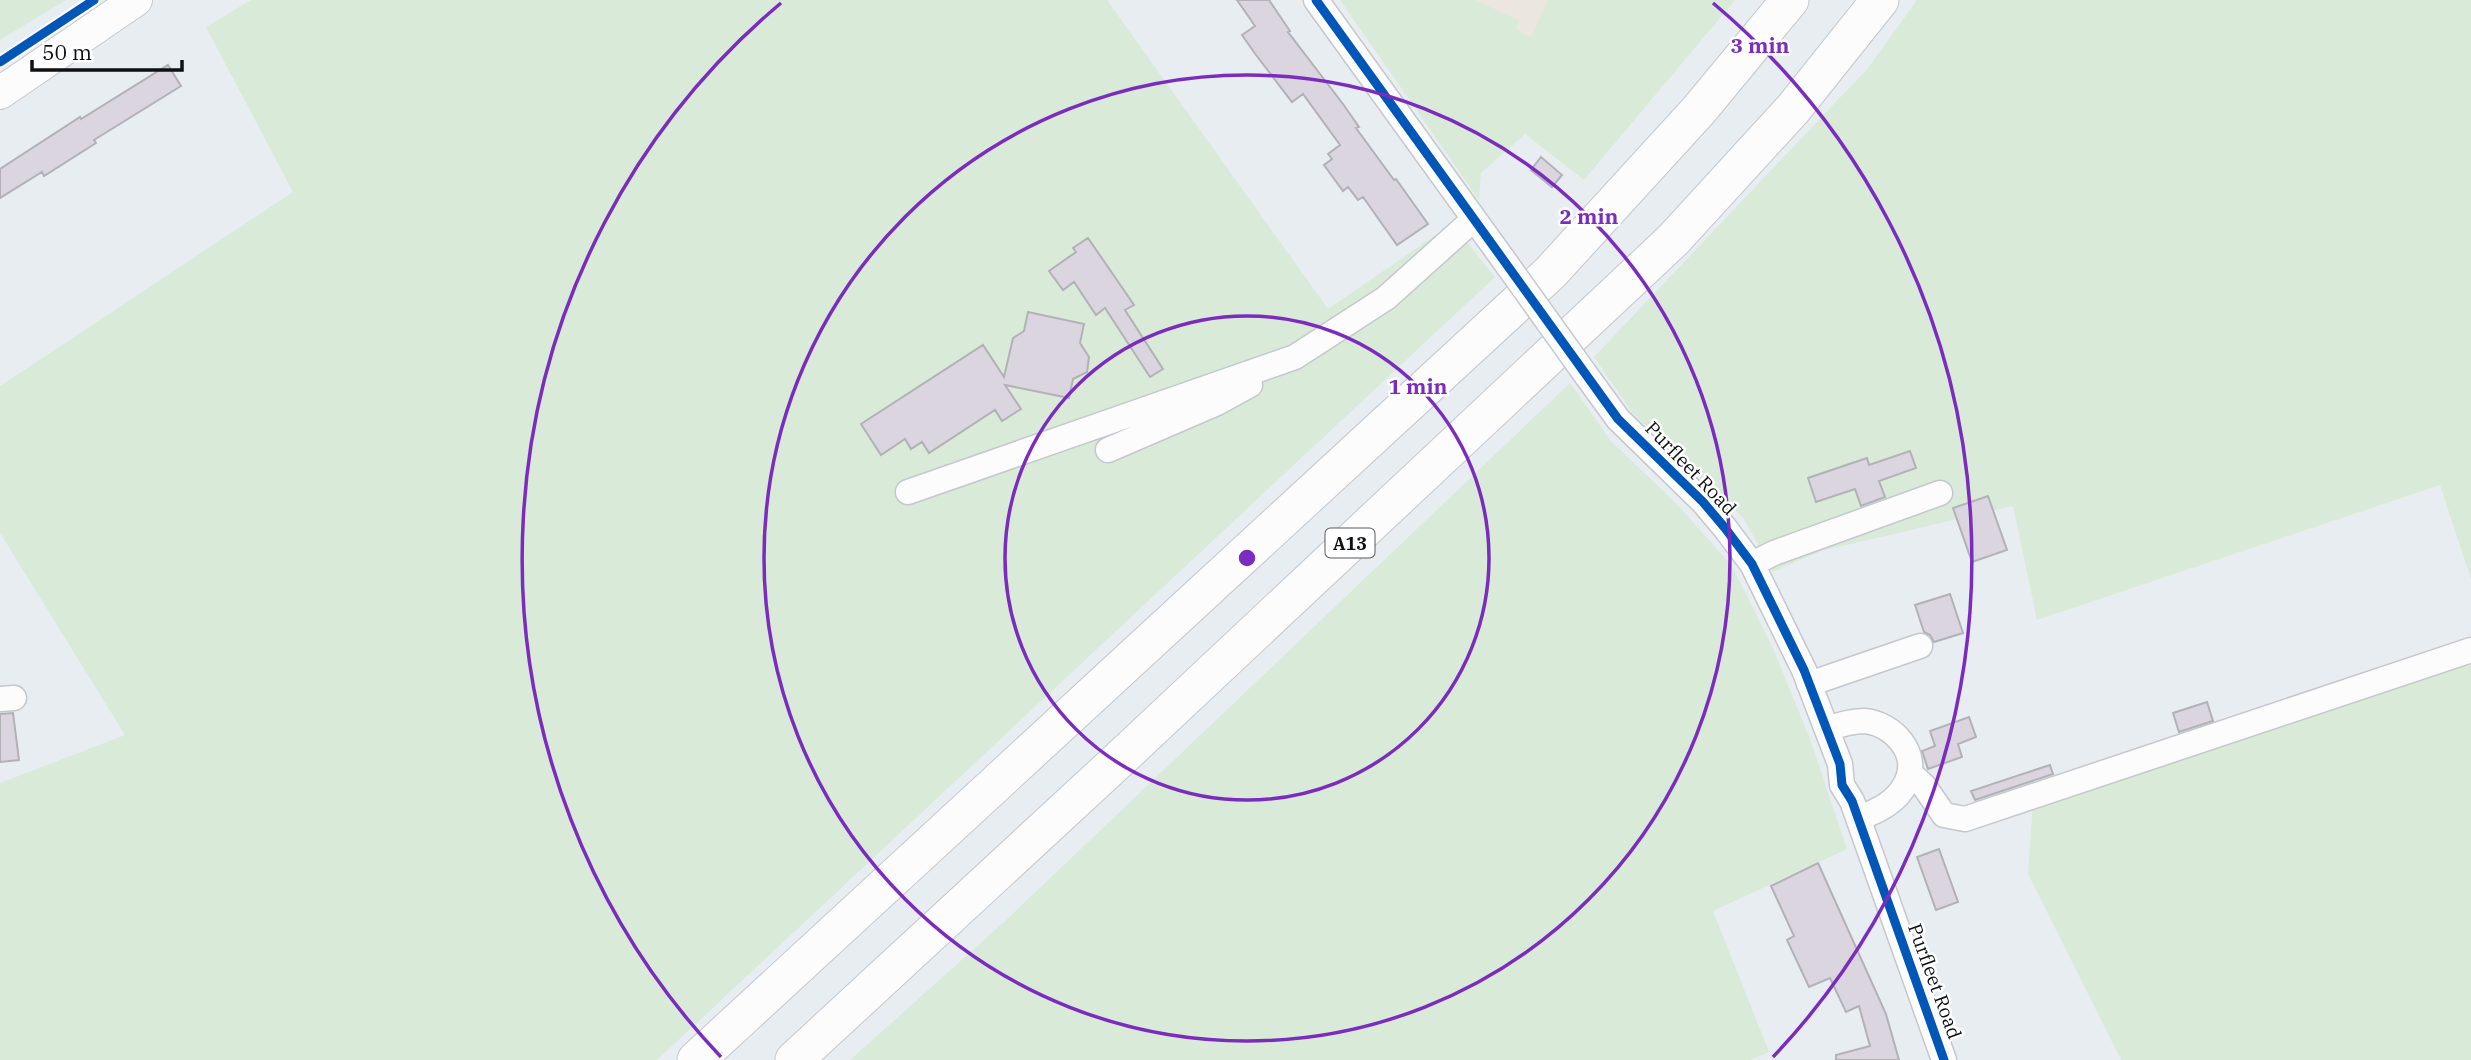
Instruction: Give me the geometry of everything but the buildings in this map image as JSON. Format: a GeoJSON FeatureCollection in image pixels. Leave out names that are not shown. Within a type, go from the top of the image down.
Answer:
{"type":"FeatureCollection","features":[{"type":"Feature","properties":{"kind":"highway"},"geometry":{"type":"LineString","coordinates":[[696,1060],[1549,273],[1699,110],[1790,0]]}},
{"type":"Feature","properties":{"kind":"highway","name":"A13"},"geometry":{"type":"LineString","coordinates":[[794,1060],[1119,760],[1673,240],[1793,109],[1880,0]]}},
{"type":"Feature","properties":{"kind":"main road"},"geometry":{"type":"LineString","coordinates":[[0,93],[136,0]]}},
{"type":"Feature","properties":{"kind":"street","name":"Purfleet Road"},"geometry":{"type":"LineString","coordinates":[[1316,0],[1618,419],[1703,502],[1752,564],[1809,684],[1827,729],[1840,764],[1842,785],[1859,818],[1944,1060]]}},
{"type":"Feature","properties":{"kind":"street"},"geometry":{"type":"LineString","coordinates":[[1108,450],[1217,404],[1296,357],[1386,298],[1474,219]]}},
{"type":"Feature","properties":{"kind":"street"},"geometry":{"type":"LineString","coordinates":[[908,492],[1296,357]]}},
{"type":"Feature","properties":{"kind":"street"},"geometry":{"type":"LineString","coordinates":[[1752,564],[1774,553],[1940,492]]}},
{"type":"Feature","properties":{"kind":"street"},"geometry":{"type":"LineString","coordinates":[[1809,684],[1920,646]]}},
{"type":"Feature","properties":{"kind":"street"},"geometry":{"type":"LineString","coordinates":[[1910,773],[1924,786],[1944,815],[1965,818],[2471,650]]}},
{"type":"Feature","properties":{"kind":"street"},"geometry":{"type":"LineString","coordinates":[[1827,729],[1866,721],[1888,728],[1899,736],[1909,759],[1910,773],[1896,797],[1874,812],[1859,818]]}},
{"type":"Feature","properties":{"kind":"shaded area"},"geometry":{"type":"Polygon","coordinates":[[[1475,0],[1548,0],[1531,37],[1516,29],[1519,20],[1475,0]]]}},
{"type":"Feature","properties":{"kind":"green space"},"geometry":{"type":"Polygon","coordinates":[[[0,0],[66,0],[0,40],[0,0]]]}},
{"type":"Feature","properties":{"kind":"green space"},"geometry":{"type":"Polygon","coordinates":[[[251,0],[1107,0],[1328,309],[1452,224],[1495,277],[657,1060],[0,1060],[0,783],[125,735],[0,533],[0,386],[293,192],[206,27],[251,0]]]}},
{"type":"Feature","properties":{"kind":"green space"},"geometry":{"type":"Polygon","coordinates":[[[1340,0],[1475,0],[1519,20],[1516,29],[1531,37],[1548,0],[1735,0],[1584,180],[1525,134],[1481,173],[1479,200],[1340,0]]]}},
{"type":"Feature","properties":{"kind":"green space"},"geometry":{"type":"Polygon","coordinates":[[[1917,0],[2471,0],[2471,579],[2440,485],[2037,620],[2013,506],[1821,551],[1773,572],[1744,519],[1632,412],[1594,357],[1868,68],[1917,0]]]}},
{"type":"Feature","properties":{"kind":"green space"},"geometry":{"type":"Polygon","coordinates":[[[1570,383],[1611,441],[1677,504],[1732,566],[1772,646],[1810,739],[1847,849],[1713,911],[1769,1052],[1750,1060],[850,1060],[1004,922],[1570,383]]]}},
{"type":"Feature","properties":{"kind":"green space"},"geometry":{"type":"Polygon","coordinates":[[[2471,653],[2471,1060],[2121,1060],[2028,874],[2033,802],[2471,653]]]}},
{"type":"Feature","properties":{"kind":"cycle path"},"geometry":{"type":"LineString","coordinates":[[0,62],[94,0]]}},
{"type":"Feature","properties":{"kind":"cycle path"},"geometry":{"type":"LineString","coordinates":[[1316,0],[1618,419],[1703,502],[1752,564],[1804,670],[1840,764],[1842,785],[1852,801],[1944,1060]]}}]}
